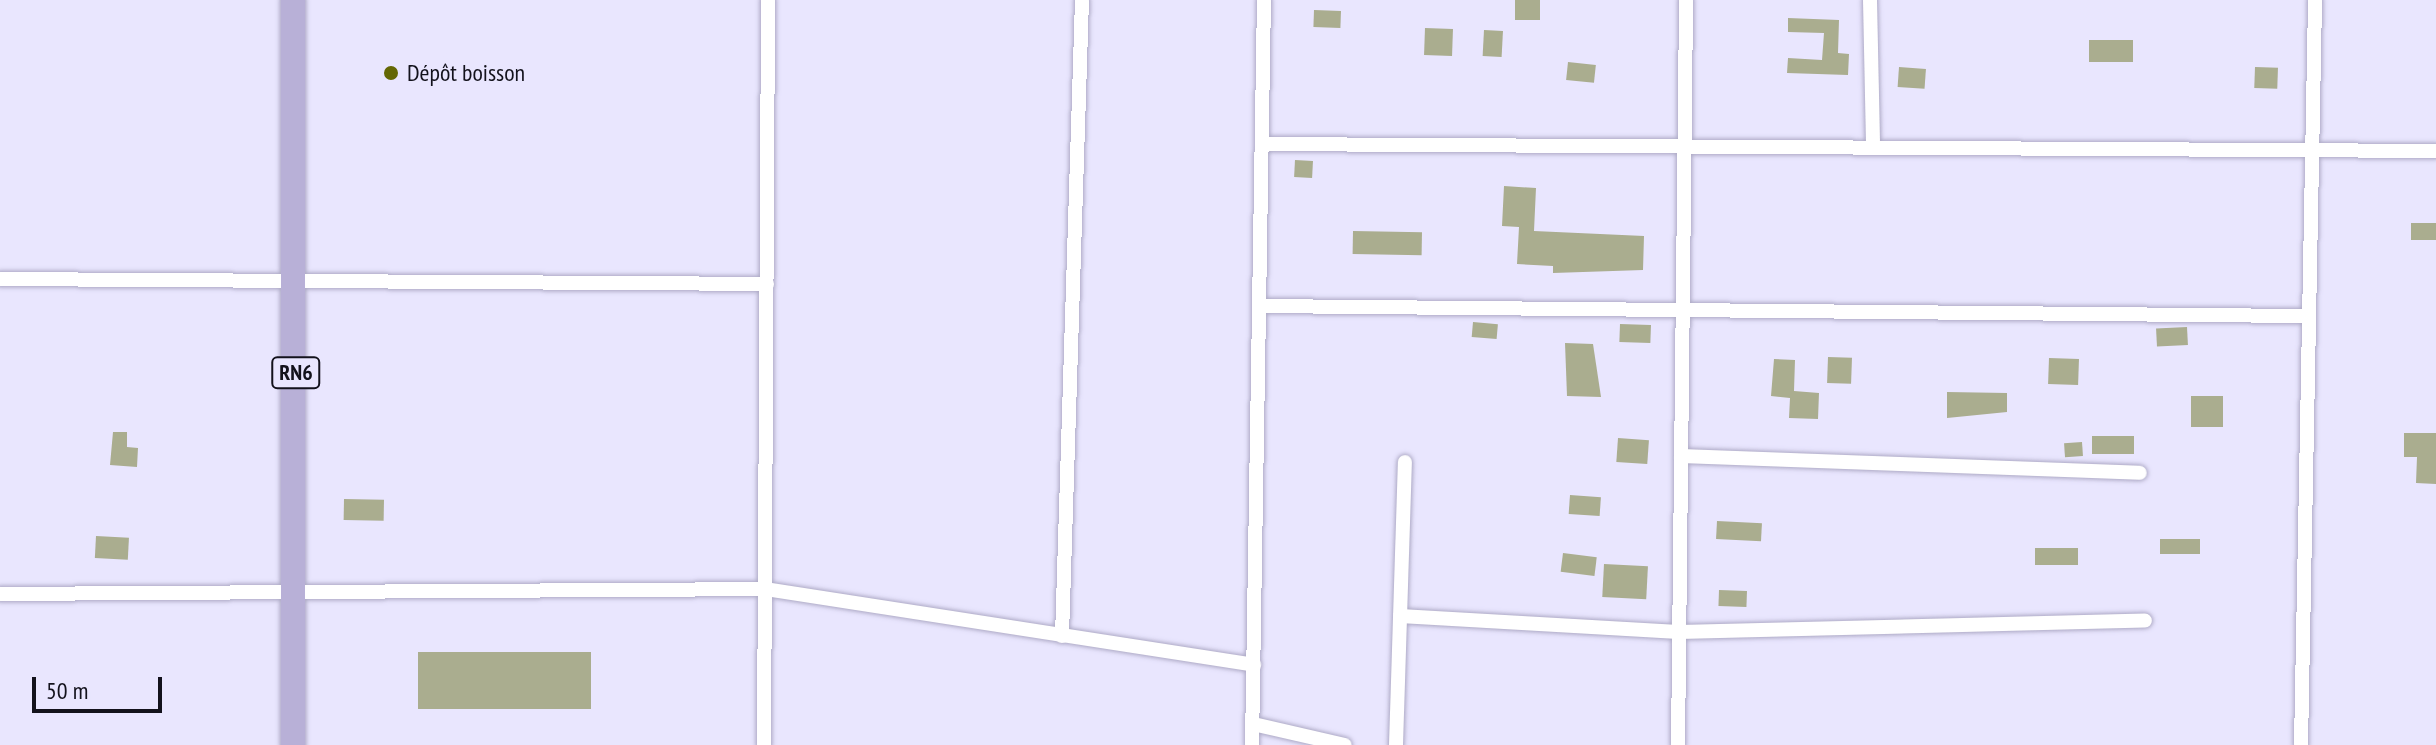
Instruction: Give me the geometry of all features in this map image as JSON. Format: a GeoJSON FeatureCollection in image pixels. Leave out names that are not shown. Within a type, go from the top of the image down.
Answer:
{"type":"FeatureCollection","features":[{"type":"Feature","properties":{"kind":"main road","name":"RN6"},"geometry":{"type":"LineString","coordinates":[[293,0],[297,284],[293,745]]}},
{"type":"Feature","properties":{"kind":"street"},"geometry":{"type":"LineString","coordinates":[[764,745],[768,0]]}},
{"type":"Feature","properties":{"kind":"street"},"geometry":{"type":"LineString","coordinates":[[1062,636],[1082,0]]}},
{"type":"Feature","properties":{"kind":"street"},"geometry":{"type":"LineString","coordinates":[[1252,745],[1264,0]]}},
{"type":"Feature","properties":{"kind":"street"},"geometry":{"type":"LineString","coordinates":[[1678,745],[1686,0]]}},
{"type":"Feature","properties":{"kind":"street"},"geometry":{"type":"LineString","coordinates":[[1870,0],[1873,148]]}},
{"type":"Feature","properties":{"kind":"street"},"geometry":{"type":"LineString","coordinates":[[2301,745],[2315,0]]}},
{"type":"Feature","properties":{"kind":"street"},"geometry":{"type":"LineString","coordinates":[[1262,144],[2436,151]]}},
{"type":"Feature","properties":{"kind":"street"},"geometry":{"type":"LineString","coordinates":[[0,279],[297,284],[767,284]]}},
{"type":"Feature","properties":{"kind":"street"},"geometry":{"type":"LineString","coordinates":[[1260,306],[2309,316]]}},
{"type":"Feature","properties":{"kind":"street"},"geometry":{"type":"LineString","coordinates":[[1681,456],[2140,473]]}},
{"type":"Feature","properties":{"kind":"street"},"geometry":{"type":"LineString","coordinates":[[1396,745],[1405,462]]}},
{"type":"Feature","properties":{"kind":"street"},"geometry":{"type":"LineString","coordinates":[[0,594],[765,589],[1254,665]]}},
{"type":"Feature","properties":{"kind":"street"},"geometry":{"type":"LineString","coordinates":[[1400,616],[1679,632],[2145,621]]}},
{"type":"Feature","properties":{"kind":"street"},"geometry":{"type":"LineString","coordinates":[[1253,724],[1345,745]]}},
{"type":"Feature","properties":{"kind":"building"},"geometry":{"type":"Polygon","coordinates":[[[1515,0],[1540,0],[1540,20],[1515,20],[1515,0]]]}},
{"type":"Feature","properties":{"kind":"building"},"geometry":{"type":"Polygon","coordinates":[[[1314,10],[1341,11],[1340,28],[1313,27],[1314,10]]]}},
{"type":"Feature","properties":{"kind":"building"},"geometry":{"type":"Polygon","coordinates":[[[1788,18],[1839,20],[1838,53],[1849,54],[1848,75],[1787,73],[1788,58],[1822,60],[1824,33],[1788,32],[1788,18]]]}},
{"type":"Feature","properties":{"kind":"building"},"geometry":{"type":"Polygon","coordinates":[[[1425,28],[1453,29],[1452,56],[1424,55],[1425,28]]]}},
{"type":"Feature","properties":{"kind":"building"},"geometry":{"type":"Polygon","coordinates":[[[1484,30],[1503,31],[1502,57],[1483,56],[1484,30]]]}},
{"type":"Feature","properties":{"kind":"building"},"geometry":{"type":"Polygon","coordinates":[[[2089,40],[2133,40],[2133,62],[2089,62],[2089,40]]]}},
{"type":"Feature","properties":{"kind":"building"},"geometry":{"type":"Polygon","coordinates":[[[1568,62],[1596,65],[1594,83],[1566,80],[1568,62]]]}},
{"type":"Feature","properties":{"kind":"building"},"geometry":{"type":"Polygon","coordinates":[[[1899,67],[1926,69],[1925,89],[1898,87],[1899,67]]]}},
{"type":"Feature","properties":{"kind":"building"},"geometry":{"type":"Polygon","coordinates":[[[2255,67],[2278,68],[2277,89],[2254,88],[2255,67]]]}},
{"type":"Feature","properties":{"kind":"building"},"geometry":{"type":"Polygon","coordinates":[[[1295,160],[1313,161],[1312,178],[1294,177],[1295,160]]]}},
{"type":"Feature","properties":{"kind":"building"},"geometry":{"type":"Polygon","coordinates":[[[1504,186],[1536,188],[1534,231],[1644,236],[1643,270],[1553,273],[1553,266],[1517,264],[1519,227],[1502,226],[1504,186]]]}},
{"type":"Feature","properties":{"kind":"building"},"geometry":{"type":"Polygon","coordinates":[[[2411,223],[2436,223],[2436,240],[2411,240],[2411,223]]]}},
{"type":"Feature","properties":{"kind":"building"},"geometry":{"type":"Polygon","coordinates":[[[1353,231],[1422,232],[1422,255],[1353,254],[1353,231]]]}},
{"type":"Feature","properties":{"kind":"building"},"geometry":{"type":"Polygon","coordinates":[[[1473,322],[1498,324],[1497,339],[1472,337],[1473,322]]]}},
{"type":"Feature","properties":{"kind":"building"},"geometry":{"type":"Polygon","coordinates":[[[1620,324],[1651,325],[1650,343],[1619,342],[1620,324]]]}},
{"type":"Feature","properties":{"kind":"building"},"geometry":{"type":"Polygon","coordinates":[[[2187,327],[2188,345],[2157,347],[2156,329],[2187,327]]]}},
{"type":"Feature","properties":{"kind":"building"},"geometry":{"type":"Polygon","coordinates":[[[1565,343],[1593,344],[1601,397],[1567,396],[1565,343]]]}},
{"type":"Feature","properties":{"kind":"building"},"geometry":{"type":"Polygon","coordinates":[[[1828,357],[1852,358],[1851,384],[1827,383],[1828,357]]]}},
{"type":"Feature","properties":{"kind":"building"},"geometry":{"type":"Polygon","coordinates":[[[2049,358],[2079,359],[2078,385],[2048,384],[2049,358]]]}},
{"type":"Feature","properties":{"kind":"building"},"geometry":{"type":"Polygon","coordinates":[[[1774,359],[1795,360],[1794,391],[1819,393],[1818,419],[1789,418],[1790,398],[1771,396],[1774,359]]]}},
{"type":"Feature","properties":{"kind":"building"},"geometry":{"type":"Polygon","coordinates":[[[1947,392],[2007,393],[2007,412],[1947,418],[1947,392]]]}},
{"type":"Feature","properties":{"kind":"building"},"geometry":{"type":"Polygon","coordinates":[[[2191,396],[2223,396],[2223,427],[2191,427],[2191,396]]]}},
{"type":"Feature","properties":{"kind":"building"},"geometry":{"type":"Polygon","coordinates":[[[113,432],[127,432],[127,447],[138,448],[137,467],[110,465],[113,432]]]}},
{"type":"Feature","properties":{"kind":"building"},"geometry":{"type":"Polygon","coordinates":[[[2404,433],[2436,433],[2436,484],[2416,483],[2417,457],[2404,457],[2404,433]]]}},
{"type":"Feature","properties":{"kind":"building"},"geometry":{"type":"Polygon","coordinates":[[[2092,436],[2134,436],[2134,454],[2092,454],[2092,436]]]}},
{"type":"Feature","properties":{"kind":"building"},"geometry":{"type":"Polygon","coordinates":[[[1618,438],[1649,440],[1647,464],[1616,462],[1618,438]]]}},
{"type":"Feature","properties":{"kind":"building"},"geometry":{"type":"Polygon","coordinates":[[[2082,442],[2083,456],[2065,457],[2064,443],[2082,442]]]}},
{"type":"Feature","properties":{"kind":"building"},"geometry":{"type":"Polygon","coordinates":[[[1570,495],[1601,497],[1600,516],[1569,514],[1570,495]]]}},
{"type":"Feature","properties":{"kind":"building"},"geometry":{"type":"Polygon","coordinates":[[[344,499],[384,500],[384,521],[344,520],[344,499]]]}},
{"type":"Feature","properties":{"kind":"building"},"geometry":{"type":"Polygon","coordinates":[[[1717,521],[1762,523],[1761,541],[1716,539],[1717,521]]]}},
{"type":"Feature","properties":{"kind":"building"},"geometry":{"type":"Polygon","coordinates":[[[96,536],[129,538],[128,560],[95,558],[96,536]]]}},
{"type":"Feature","properties":{"kind":"building"},"geometry":{"type":"Polygon","coordinates":[[[2160,539],[2200,539],[2200,554],[2160,554],[2160,539]]]}},
{"type":"Feature","properties":{"kind":"building"},"geometry":{"type":"Polygon","coordinates":[[[2035,548],[2078,548],[2078,565],[2035,565],[2035,548]]]}},
{"type":"Feature","properties":{"kind":"building"},"geometry":{"type":"Polygon","coordinates":[[[1563,553],[1597,557],[1594,576],[1561,572],[1563,553]]]}},
{"type":"Feature","properties":{"kind":"building"},"geometry":{"type":"Polygon","coordinates":[[[1604,564],[1648,566],[1646,599],[1602,597],[1604,564]]]}},
{"type":"Feature","properties":{"kind":"building"},"geometry":{"type":"Polygon","coordinates":[[[1719,590],[1747,591],[1746,607],[1718,606],[1719,590]]]}},
{"type":"Feature","properties":{"kind":"building"},"geometry":{"type":"Polygon","coordinates":[[[418,652],[591,652],[591,709],[418,709],[418,652]]]}},
{"type":"Feature","properties":{"kind":"place","name":"Dépôt boisson"},"geometry":{"type":"Point","coordinates":[391,73]}}]}
